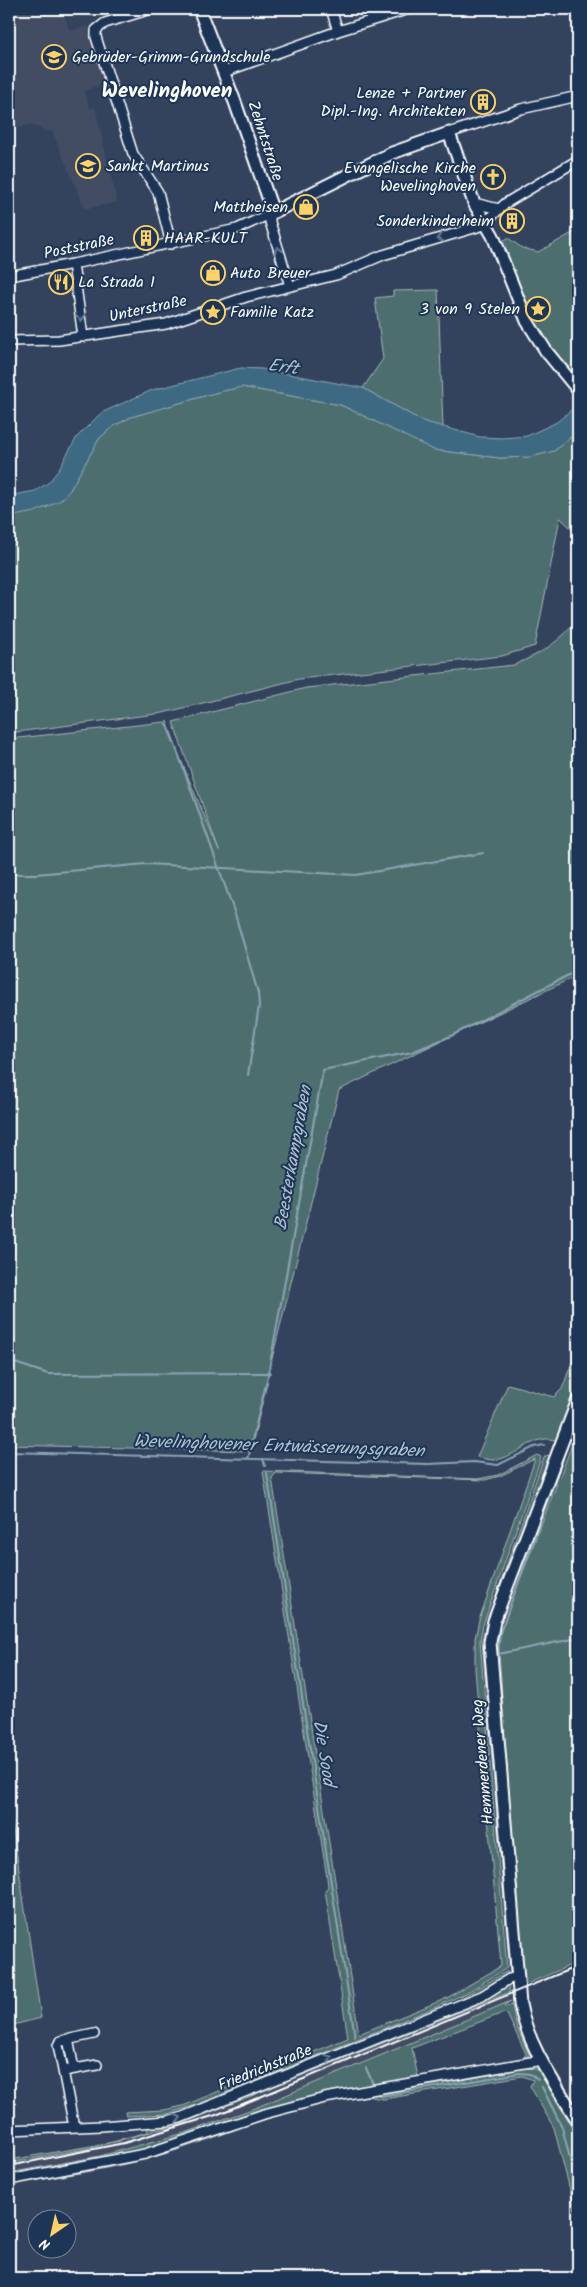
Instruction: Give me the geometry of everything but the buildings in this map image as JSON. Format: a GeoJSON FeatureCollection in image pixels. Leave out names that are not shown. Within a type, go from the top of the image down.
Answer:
{"type":"FeatureCollection","features":[{"type":"Feature","properties":{"kind":"main road","name":"Zehntstraße"},"geometry":{"type":"LineString","coordinates":[[200,9],[271,206],[270,214]]}},
{"type":"Feature","properties":{"kind":"main road"},"geometry":{"type":"LineString","coordinates":[[270,214],[392,153],[449,133],[474,203],[486,223],[530,327],[546,351],[578,390]]}},
{"type":"Feature","properties":{"kind":"main road","name":"Hemmerdener Weg"},"geometry":{"type":"LineString","coordinates":[[578,1400],[490,1634],[517,1977],[523,2017],[542,2060],[578,2121]]}},
{"type":"Feature","properties":{"kind":"street"},"geometry":{"type":"LineString","coordinates":[[151,9],[103,24],[96,30],[96,37],[133,154],[158,192],[171,244]]}},
{"type":"Feature","properties":{"kind":"street"},"geometry":{"type":"LineString","coordinates":[[331,9],[338,31]]}},
{"type":"Feature","properties":{"kind":"street"},"geometry":{"type":"LineString","coordinates":[[224,72],[338,31],[409,9]]}},
{"type":"Feature","properties":{"kind":"street"},"geometry":{"type":"LineString","coordinates":[[449,133],[521,109],[578,96]]}},
{"type":"Feature","properties":{"kind":"street"},"geometry":{"type":"LineString","coordinates":[[486,223],[499,209],[527,189],[578,160]]}},
{"type":"Feature","properties":{"kind":"street"},"geometry":{"type":"LineString","coordinates":[[474,203],[499,209]]}},
{"type":"Feature","properties":{"kind":"street","name":"Poststraße"},"geometry":{"type":"LineString","coordinates":[[9,276],[237,229],[270,214]]}},
{"type":"Feature","properties":{"kind":"street","name":"Zehntstraße"},"geometry":{"type":"LineString","coordinates":[[270,214],[270,222],[290,286]]}},
{"type":"Feature","properties":{"kind":"street","name":"Unterstraße"},"geometry":{"type":"LineString","coordinates":[[9,341],[50,341],[169,323],[246,297],[332,276],[383,255],[456,234],[486,223]]}},
{"type":"Feature","properties":{"kind":"street"},"geometry":{"type":"LineString","coordinates":[[73,264],[83,337]]}},
{"type":"Feature","properties":{"kind":"street","name":"Friedrichstraße"},"geometry":{"type":"LineString","coordinates":[[9,2130],[169,2121],[195,2113],[482,1996],[509,1979],[517,1977]]}},
{"type":"Feature","properties":{"kind":"street"},"geometry":{"type":"LineString","coordinates":[[62,2042],[94,2034]]}},
{"type":"Feature","properties":{"kind":"street"},"geometry":{"type":"LineString","coordinates":[[62,2042],[74,2069]]}},
{"type":"Feature","properties":{"kind":"street"},"geometry":{"type":"LineString","coordinates":[[62,2042],[64,2071],[74,2127]]}},
{"type":"Feature","properties":{"kind":"street"},"geometry":{"type":"LineString","coordinates":[[9,2180],[145,2154],[264,2114],[325,2098],[542,2060]]}},
{"type":"Feature","properties":{"kind":"street"},"geometry":{"type":"LineString","coordinates":[[64,2071],[97,2065]]}},
{"type":"Feature","properties":{"kind":"shaded area","name":"Gebrüder-Grimm-Grundschule"},"geometry":{"type":"Polygon","coordinates":[[[9,9],[62,9],[70,31],[88,26],[108,82],[84,91],[90,109],[95,107],[117,202],[85,209],[52,131],[47,132],[31,124],[12,130],[9,122],[9,9]]]}},
{"type":"Feature","properties":{"kind":"shaded area"},"geometry":{"type":"Polygon","coordinates":[[[241,368],[262,369],[363,388],[422,421],[480,437],[527,436],[557,422],[578,404],[578,431],[554,451],[530,457],[500,458],[434,450],[341,405],[242,387],[131,417],[112,427],[99,439],[70,490],[61,500],[35,512],[9,517],[9,496],[35,491],[48,483],[57,472],[77,437],[101,413],[152,390],[241,368]]]}},
{"type":"Feature","properties":{"kind":"shaded area"},"geometry":{"type":"Polygon","coordinates":[[[510,1992],[511,2001],[469,2020],[209,2125],[166,2139],[100,2156],[9,2173],[9,2163],[120,2141],[214,2112],[510,1992]]]}},
{"type":"Feature","properties":{"kind":"green space"},"geometry":{"type":"Polygon","coordinates":[[[578,230],[578,379],[549,344],[536,324],[501,242],[508,238],[522,248],[538,252],[578,230]]]}},
{"type":"Feature","properties":{"kind":"green space"},"geometry":{"type":"Polygon","coordinates":[[[438,290],[443,428],[422,421],[363,388],[383,359],[375,298],[393,296],[393,291],[438,290]]]}},
{"type":"Feature","properties":{"kind":"green space"},"geometry":{"type":"Polygon","coordinates":[[[242,387],[341,405],[435,450],[500,458],[530,457],[554,451],[578,431],[578,534],[560,518],[535,646],[502,656],[299,679],[163,713],[9,733],[9,517],[48,507],[70,490],[99,439],[112,427],[131,417],[242,387]]]}},
{"type":"Feature","properties":{"kind":"green space"},"geometry":{"type":"Polygon","coordinates":[[[578,620],[578,975],[339,1090],[249,1451],[9,1445],[9,739],[165,722],[219,851],[173,722],[306,688],[514,665],[549,647],[578,620]]]}},
{"type":"Feature","properties":{"kind":"green space"},"geometry":{"type":"Polygon","coordinates":[[[578,1346],[578,1386],[557,1441],[541,1440],[501,1459],[491,1460],[477,1457],[508,1384],[554,1397],[562,1389],[578,1346]]]}},
{"type":"Feature","properties":{"kind":"green space"},"geometry":{"type":"Polygon","coordinates":[[[578,1429],[578,1962],[522,1986],[498,1637],[578,1429]]]}},
{"type":"Feature","properties":{"kind":"green space"},"geometry":{"type":"Polygon","coordinates":[[[537,1455],[541,1457],[483,1625],[480,1641],[507,1968],[466,1993],[436,2007],[196,2105],[167,2114],[126,2116],[125,2112],[164,2110],[183,2106],[348,2038],[325,1890],[328,1887],[327,1878],[263,1471],[478,1479],[498,1475],[537,1455]],[[535,1459],[500,1476],[485,1480],[276,1473],[272,1478],[359,2034],[447,1998],[501,1966],[475,1670],[475,1638],[479,1620],[535,1459]]]}},
{"type":"Feature","properties":{"kind":"green space"},"geometry":{"type":"Polygon","coordinates":[[[548,1455],[551,1458],[490,1624],[513,1970],[510,1974],[482,1641],[485,1627],[544,1457],[548,1455]]]}},
{"type":"Feature","properties":{"kind":"green space"},"geometry":{"type":"Polygon","coordinates":[[[9,1802],[41,2018],[9,2026],[9,1802]]]}},
{"type":"Feature","properties":{"kind":"green space"},"geometry":{"type":"Polygon","coordinates":[[[507,1971],[508,1976],[484,1991],[175,2117],[126,2121],[126,2119],[167,2116],[196,2108],[454,2002],[507,1971]]]}},
{"type":"Feature","properties":{"kind":"green space"},"geometry":{"type":"Polygon","coordinates":[[[508,1983],[510,1992],[184,2123],[121,2140],[148,2132],[147,2126],[170,2124],[508,1983]]]}},
{"type":"Feature","properties":{"kind":"green space"},"geometry":{"type":"Polygon","coordinates":[[[511,2001],[505,2005],[506,2007],[512,2005],[516,2025],[529,2055],[518,2062],[375,2084],[267,2109],[175,2142],[133,2153],[9,2176],[9,2173],[100,2156],[188,2132],[255,2108],[511,2001]],[[503,2013],[412,2048],[418,2077],[509,2063],[524,2057],[526,2054],[507,2014],[503,2013]]]}},
{"type":"Feature","properties":{"kind":"green space"},"geometry":{"type":"Polygon","coordinates":[[[526,2068],[537,2069],[578,2136],[576,2156],[578,2163],[578,2221],[554,2128],[530,2086],[533,2080],[522,2076],[384,2099],[364,2096],[341,2099],[526,2068]]]}},
{"type":"Feature","properties":{"kind":"green space"},"geometry":{"type":"Polygon","coordinates":[[[309,2106],[161,2155],[86,2172],[9,2185],[9,2183],[160,2153],[291,2110],[309,2106]]]}},
{"type":"Feature","properties":{"kind":"green space"},"geometry":{"type":"Polygon","coordinates":[[[110,2143],[90,2148],[9,2163],[9,2160],[110,2143]]]}},
{"type":"Feature","properties":{"kind":"waterway"},"geometry":{"type":"LineString","coordinates":[[167,722],[235,914],[258,993],[259,1006],[248,1075]]}},
{"type":"Feature","properties":{"kind":"waterway"},"geometry":{"type":"LineString","coordinates":[[9,874],[36,874],[146,864],[356,875],[483,853]]}},
{"type":"Feature","properties":{"kind":"waterway","name":"Beesterkampgraben"},"geometry":{"type":"LineString","coordinates":[[268,1375],[323,1070],[412,1052],[451,1036],[578,970]]}},
{"type":"Feature","properties":{"kind":"waterway"},"geometry":{"type":"LineString","coordinates":[[9,1361],[48,1374],[270,1373]]}},
{"type":"Feature","properties":{"kind":"waterway","name":"Beesterkampgraben"},"geometry":{"type":"LineString","coordinates":[[248,1459],[267,1382]]}},
{"type":"Feature","properties":{"kind":"waterway","name":"Wevelinghovener Entwässerungsgraben"},"geometry":{"type":"LineString","coordinates":[[9,1452],[428,1464],[474,1462],[498,1465],[534,1447],[544,1445]]}},
{"type":"Feature","properties":{"kind":"waterway","name":"Wevelinghovener Entwässerungsgraben"},"geometry":{"type":"LineString","coordinates":[[572,1447],[578,1446]]}},
{"type":"Feature","properties":{"kind":"waterway","name":"Die Sood"},"geometry":{"type":"LineString","coordinates":[[263,1459],[265,1466]]}},
{"type":"Feature","properties":{"kind":"waterway"},"geometry":{"type":"LineString","coordinates":[[563,1459],[500,1633],[498,1654],[578,1638]]}},
{"type":"Feature","properties":{"kind":"waterway","name":"Die Sood"},"geometry":{"type":"LineString","coordinates":[[267,1473],[355,2037]]}},
{"type":"Feature","properties":{"kind":"waterway","name":"Die Sood"},"geometry":{"type":"LineString","coordinates":[[366,2068],[373,2084]]}},
{"type":"Feature","properties":{"kind":"waterway","name":"Die Sood"},"geometry":{"type":"LineString","coordinates":[[378,2094],[381,2096],[520,2073],[530,2074],[538,2080]]}},
{"type":"Feature","properties":{"kind":"waterway","name":"Die Sood"},"geometry":{"type":"LineString","coordinates":[[542,2087],[562,2127],[578,2190]]}},
{"type":"Feature","properties":{"kind":"railway"},"geometry":{"type":"LineString","coordinates":[[9,2166],[124,2143],[216,2115],[578,1966]]}},
{"type":"Feature","properties":{"kind":"place","name":"Gebrüder-Grimm-Grundschule"},"geometry":{"type":"Point","coordinates":[54,57]}},
{"type":"Feature","properties":{"kind":"place","name":"Lenze + Partner Dipl.-Ing. Architekten"},"geometry":{"type":"Point","coordinates":[483,102]}},
{"type":"Feature","properties":{"kind":"place","name":"Sankt Martinus"},"geometry":{"type":"Point","coordinates":[88,166]}},
{"type":"Feature","properties":{"kind":"place","name":"Evangelische Kirche Wevelinghoven"},"geometry":{"type":"Point","coordinates":[493,177]}},
{"type":"Feature","properties":{"kind":"place","name":"Mattheisen"},"geometry":{"type":"Point","coordinates":[306,207]}},
{"type":"Feature","properties":{"kind":"place","name":"Sonderkinderheim"},"geometry":{"type":"Point","coordinates":[512,221]}},
{"type":"Feature","properties":{"kind":"place","name":"HAAR-KULT"},"geometry":{"type":"Point","coordinates":[146,238]}},
{"type":"Feature","properties":{"kind":"place","name":"Auto Breuer"},"geometry":{"type":"Point","coordinates":[213,273]}},
{"type":"Feature","properties":{"kind":"place","name":"La Strada 1"},"geometry":{"type":"Point","coordinates":[61,282]}},
{"type":"Feature","properties":{"kind":"place","name":"3 von 9 Stelen"},"geometry":{"type":"Point","coordinates":[538,309]}},
{"type":"Feature","properties":{"kind":"place","name":"Familie Katz"},"geometry":{"type":"Point","coordinates":[213,312]}},
{"type":"Feature","properties":{"kind":"district","name":"Wevelinghoven"},"geometry":{"type":"Point","coordinates":[167,91]}},
{"type":"Feature","properties":{"kind":"water label","name":"Erft"},"geometry":{"type":"Point","coordinates":[283,368]}}]}
